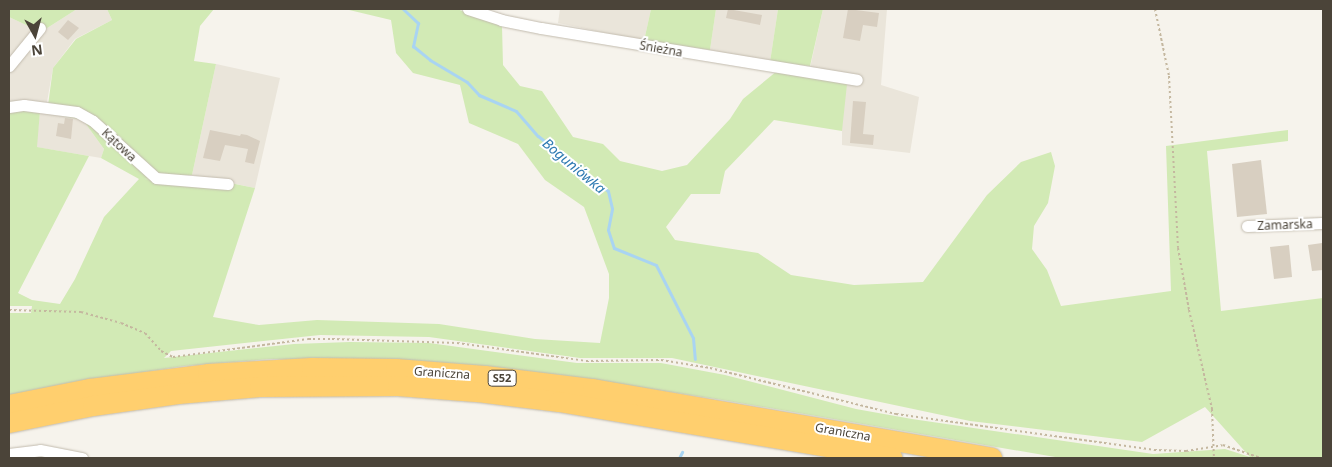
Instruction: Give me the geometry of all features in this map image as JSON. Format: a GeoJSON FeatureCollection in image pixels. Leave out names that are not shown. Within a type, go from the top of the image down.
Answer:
{"type":"FeatureCollection","features":[{"type":"Feature","properties":{"kind":"highway","name":"Graniczna"},"geometry":{"type":"LineString","coordinates":[[11,419],[90,389],[208,374],[312,368],[404,370],[493,377],[593,390],[992,458]]}},
{"type":"Feature","properties":{"kind":"highway","name":"Graniczna"},"geometry":{"type":"LineString","coordinates":[[11,419],[122,401],[225,390],[315,385],[398,386],[486,393],[560,402],[892,458]]}},
{"type":"Feature","properties":{"kind":"street","name":"Śnieżna"},"geometry":{"type":"LineString","coordinates":[[468,9],[501,20],[541,28],[857,80]]}},
{"type":"Feature","properties":{"kind":"street"},"geometry":{"type":"LineString","coordinates":[[9,66],[40,28]]}},
{"type":"Feature","properties":{"kind":"street","name":"Kątowa"},"geometry":{"type":"LineString","coordinates":[[9,107],[24,105],[77,112],[93,121],[156,178],[165,181],[228,184]]}},
{"type":"Feature","properties":{"kind":"street","name":"Zamarska"},"geometry":{"type":"LineString","coordinates":[[1247,226],[1323,223]]}},
{"type":"Feature","properties":{"kind":"street"},"geometry":{"type":"LineString","coordinates":[[9,454],[40,450],[82,458]]}},
{"type":"Feature","properties":{"kind":"path"},"geometry":{"type":"LineString","coordinates":[[1155,9],[1169,76],[1178,248],[1189,310],[1212,409],[1214,458]]}},
{"type":"Feature","properties":{"kind":"path"},"geometry":{"type":"LineString","coordinates":[[9,310],[81,312],[122,323],[145,333],[161,351],[173,357],[308,339],[332,338],[456,343],[586,361],[661,360],[710,368],[838,402],[896,414],[1154,450],[1186,451],[1223,445],[1260,458]]}},
{"type":"Feature","properties":{"kind":"shaded area"},"geometry":{"type":"Polygon","coordinates":[[[77,9],[107,9],[112,20],[75,39],[53,68],[47,102],[9,105],[9,17],[41,32],[77,9]]]}},
{"type":"Feature","properties":{"kind":"shaded area"},"geometry":{"type":"Polygon","coordinates":[[[560,9],[651,9],[644,41],[558,23],[560,9]]]}},
{"type":"Feature","properties":{"kind":"shaded area"},"geometry":{"type":"Polygon","coordinates":[[[716,9],[778,9],[770,62],[710,50],[716,9]]]}},
{"type":"Feature","properties":{"kind":"shaded area"},"geometry":{"type":"Polygon","coordinates":[[[823,9],[887,9],[881,85],[919,97],[910,153],[842,145],[842,131],[808,77],[823,9]]]}},
{"type":"Feature","properties":{"kind":"shaded area"},"geometry":{"type":"Polygon","coordinates":[[[216,64],[280,78],[255,188],[192,175],[216,64]]]}},
{"type":"Feature","properties":{"kind":"shaded area"},"geometry":{"type":"Polygon","coordinates":[[[40,111],[83,120],[104,149],[101,158],[36,147],[40,111]]]}},
{"type":"Feature","properties":{"kind":"green space"},"geometry":{"type":"Polygon","coordinates":[[[9,9],[77,9],[41,32],[9,17],[9,9]]]}},
{"type":"Feature","properties":{"kind":"green space"},"geometry":{"type":"Polygon","coordinates":[[[107,9],[214,9],[200,26],[194,61],[216,64],[192,175],[144,179],[235,184],[255,188],[213,317],[259,325],[317,320],[439,324],[535,339],[600,343],[609,298],[609,274],[584,207],[545,180],[518,144],[469,123],[460,85],[413,73],[396,53],[391,20],[345,9],[457,9],[502,26],[503,65],[520,86],[542,91],[573,137],[603,144],[620,161],[662,171],[687,165],[730,119],[743,99],[777,71],[847,84],[842,131],[774,120],[725,171],[720,194],[691,194],[666,227],[675,240],[758,253],[791,275],[854,285],[923,282],[987,195],[1021,162],[1051,152],[1055,166],[1048,203],[1034,226],[1032,249],[1047,270],[1061,306],[1171,291],[1166,146],[1288,130],[1288,141],[1207,151],[1221,311],[1323,298],[1323,458],[1061,458],[722,400],[561,375],[402,360],[271,359],[184,366],[79,382],[9,398],[9,313],[31,313],[32,306],[9,306],[9,111],[40,111],[37,147],[89,156],[18,293],[32,300],[60,304],[75,279],[104,217],[139,179],[101,158],[104,149],[83,120],[47,113],[53,68],[76,39],[112,20],[107,9]],[[320,335],[171,351],[164,358],[294,344],[350,342],[429,343],[577,363],[661,363],[725,375],[856,409],[912,419],[1153,454],[1225,449],[1250,457],[1205,407],[1142,442],[970,421],[672,358],[580,358],[429,337],[320,335]]]}},
{"type":"Feature","properties":{"kind":"green space"},"geometry":{"type":"Polygon","coordinates":[[[651,9],[716,9],[710,50],[644,41],[651,9]]]}},
{"type":"Feature","properties":{"kind":"green space"},"geometry":{"type":"Polygon","coordinates":[[[778,9],[823,9],[810,66],[770,62],[778,9]]]}},
{"type":"Feature","properties":{"kind":"building"},"geometry":{"type":"Polygon","coordinates":[[[728,9],[762,15],[760,25],[726,18],[728,9]]]}},
{"type":"Feature","properties":{"kind":"building"},"geometry":{"type":"Polygon","coordinates":[[[848,9],[879,13],[877,27],[863,25],[860,41],[843,38],[848,9]]]}},
{"type":"Feature","properties":{"kind":"building"},"geometry":{"type":"Polygon","coordinates":[[[68,20],[79,28],[68,40],[58,32],[68,20]]]}},
{"type":"Feature","properties":{"kind":"building"},"geometry":{"type":"Polygon","coordinates":[[[853,101],[866,102],[863,134],[874,135],[873,145],[850,143],[853,101]]]}},
{"type":"Feature","properties":{"kind":"building"},"geometry":{"type":"Polygon","coordinates":[[[65,118],[73,119],[71,139],[56,136],[58,123],[64,124],[65,118]]]}},
{"type":"Feature","properties":{"kind":"building"},"geometry":{"type":"Polygon","coordinates":[[[210,130],[240,136],[241,134],[247,135],[260,141],[254,164],[245,162],[248,149],[225,145],[220,161],[203,158],[210,130]]]}},
{"type":"Feature","properties":{"kind":"building"},"geometry":{"type":"Polygon","coordinates":[[[1261,160],[1267,214],[1237,217],[1232,164],[1261,160]]]}},
{"type":"Feature","properties":{"kind":"building"},"geometry":{"type":"Polygon","coordinates":[[[1322,243],[1323,270],[1312,271],[1308,245],[1322,243]]]}},
{"type":"Feature","properties":{"kind":"building"},"geometry":{"type":"Polygon","coordinates":[[[1289,245],[1292,277],[1274,279],[1270,247],[1289,245]]]}},
{"type":"Feature","properties":{"kind":"waterway","name":"Boguniówka"},"geometry":{"type":"LineString","coordinates":[[403,9],[418,23],[413,46],[430,60],[467,82],[479,95],[516,111],[538,136],[608,191],[612,209],[608,230],[614,248],[656,265],[693,338],[695,359]]}},
{"type":"Feature","properties":{"kind":"waterway","name":"Boguniówka"},"geometry":{"type":"LineString","coordinates":[[679,458],[682,452]]}}]}
